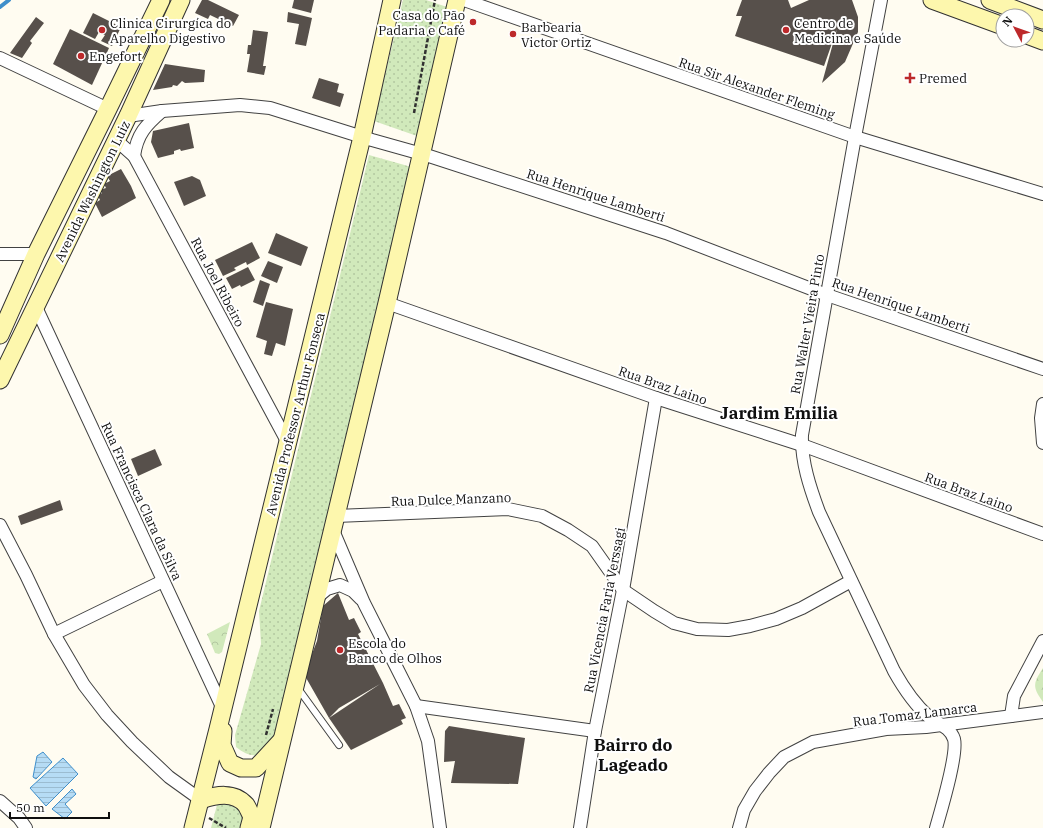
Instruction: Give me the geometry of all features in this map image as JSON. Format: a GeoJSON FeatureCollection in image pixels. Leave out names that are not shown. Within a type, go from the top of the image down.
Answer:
{"type":"FeatureCollection","features":[{"type":"Feature","properties":{"kind":"street","name":"Avenida Washington Luiz"},"geometry":{"type":"LineString","coordinates":[[0,335],[36,254],[160,0]]}},
{"type":"Feature","properties":{"kind":"street","name":"Avenida Washington Luiz"},"geometry":{"type":"LineString","coordinates":[[0,380],[128,116],[181,0]]}},
{"type":"Feature","properties":{"kind":"street","name":"Avenida Professor Arthur Fonseca"},"geometry":{"type":"LineString","coordinates":[[193,828],[362,137],[392,0]]}},
{"type":"Feature","properties":{"kind":"street"},"geometry":{"type":"LineString","coordinates":[[261,828],[387,303],[420,154],[457,0]]}},
{"type":"Feature","properties":{"kind":"street","name":"Rua Sir Alexander Fleming"},"geometry":{"type":"LineString","coordinates":[[464,0],[855,137],[1043,194]]}},
{"type":"Feature","properties":{"kind":"street","name":"Rua Walter Vieira Pinto"},"geometry":{"type":"LineString","coordinates":[[881,0],[802,435],[802,445],[815,501],[894,671],[905,690],[929,717],[943,725],[954,738],[955,752],[936,828]]}},
{"type":"Feature","properties":{"kind":"street"},"geometry":{"type":"LineString","coordinates":[[932,0],[995,23]]}},
{"type":"Feature","properties":{"kind":"street"},"geometry":{"type":"LineString","coordinates":[[990,0],[1043,20]]}},
{"type":"Feature","properties":{"kind":"street"},"geometry":{"type":"LineString","coordinates":[[0,58],[108,109]]}},
{"type":"Feature","properties":{"kind":"street","name":"Rua Henrique Lamberti"},"geometry":{"type":"LineString","coordinates":[[128,116],[162,111],[240,105],[270,108],[420,154],[666,233],[827,295],[1043,369]]}},
{"type":"Feature","properties":{"kind":"street"},"geometry":{"type":"LineString","coordinates":[[134,156],[136,142],[147,124],[162,111]]}},
{"type":"Feature","properties":{"kind":"street","name":"Rua Joel Ribeiro"},"geometry":{"type":"LineString","coordinates":[[116,140],[134,156],[288,442]]}},
{"type":"Feature","properties":{"kind":"street"},"geometry":{"type":"LineString","coordinates":[[0,254],[36,254]]}},
{"type":"Feature","properties":{"kind":"street","name":"Rua Braz Laino"},"geometry":{"type":"LineString","coordinates":[[387,303],[656,398],[802,445],[1043,534]]}},
{"type":"Feature","properties":{"kind":"street","name":"Rua Francisca Clara da Silva"},"geometry":{"type":"LineString","coordinates":[[36,305],[223,709]]}},
{"type":"Feature","properties":{"kind":"street","name":"Rua Vicencia Faria Verssagi"},"geometry":{"type":"LineString","coordinates":[[580,828],[656,398]]}},
{"type":"Feature","properties":{"kind":"street"},"geometry":{"type":"LineString","coordinates":[[1043,404],[1041,418],[1043,443]]}},
{"type":"Feature","properties":{"kind":"street","name":"Rua Dulce Manzano"},"geometry":{"type":"LineString","coordinates":[[334,522],[508,508],[542,516],[568,530],[592,546],[623,590],[654,611],[674,622],[697,630],[728,630],[776,619],[802,608],[851,581]]}},
{"type":"Feature","properties":{"kind":"street"},"geometry":{"type":"LineString","coordinates":[[334,522],[364,603],[416,706],[428,741],[440,828]]}},
{"type":"Feature","properties":{"kind":"street"},"geometry":{"type":"LineString","coordinates":[[0,525],[54,634],[84,686],[107,715],[169,778],[201,800],[216,795],[233,796],[246,805],[252,817],[249,828]]}},
{"type":"Feature","properties":{"kind":"street"},"geometry":{"type":"LineString","coordinates":[[54,634],[163,581]]}},
{"type":"Feature","properties":{"kind":"street"},"geometry":{"type":"LineString","coordinates":[[315,600],[327,589],[340,584],[353,590],[364,603]]}},
{"type":"Feature","properties":{"kind":"street"},"geometry":{"type":"LineString","coordinates":[[1011,716],[1014,696],[1043,641]]}},
{"type":"Feature","properties":{"kind":"street"},"geometry":{"type":"LineString","coordinates":[[416,706],[596,731]]}},
{"type":"Feature","properties":{"kind":"street"},"geometry":{"type":"LineString","coordinates":[[223,709],[222,744],[230,763],[242,768],[256,768],[283,739]]}},
{"type":"Feature","properties":{"kind":"street","name":"Rua Tomaz Lamarca"},"geometry":{"type":"LineString","coordinates":[[739,828],[744,810],[755,791],[784,757],[813,742],[886,729],[943,725],[1043,712]]}},
{"type":"Feature","properties":{"kind":"street"},"geometry":{"type":"LineString","coordinates":[[0,800],[19,818],[26,828]]}},
{"type":"Feature","properties":{"kind":"lane"},"geometry":{"type":"LineString","coordinates":[[295,684],[339,745]]}},
{"type":"Feature","properties":{"kind":"path"},"geometry":{"type":"LineString","coordinates":[[413,120],[435,0]]}},
{"type":"Feature","properties":{"kind":"path"},"geometry":{"type":"LineString","coordinates":[[264,739],[273,709]]}},
{"type":"Feature","properties":{"kind":"green space"},"geometry":{"type":"Polygon","coordinates":[[[403,0],[426,0],[447,7],[417,136],[374,121],[403,0]]]}},
{"type":"Feature","properties":{"kind":"green space"},"geometry":{"type":"Polygon","coordinates":[[[369,155],[415,168],[274,740],[261,753],[253,755],[248,754],[236,747],[235,735],[261,644],[259,611],[369,155]]]}},
{"type":"Feature","properties":{"kind":"green space"},"geometry":{"type":"Polygon","coordinates":[[[230,622],[222,652],[219,654],[215,653],[207,634],[230,622]]]}},
{"type":"Feature","properties":{"kind":"green space"},"geometry":{"type":"Polygon","coordinates":[[[1043,668],[1043,702],[1035,685],[1043,668]]]}},
{"type":"Feature","properties":{"kind":"green space"},"geometry":{"type":"Polygon","coordinates":[[[230,800],[247,816],[244,828],[211,828],[218,801],[230,800]]]}},
{"type":"Feature","properties":{"kind":"water"},"geometry":{"type":"Polygon","coordinates":[[[43,752],[52,762],[36,779],[33,777],[37,756],[43,752]]]}},
{"type":"Feature","properties":{"kind":"water"},"geometry":{"type":"Polygon","coordinates":[[[63,758],[78,774],[46,806],[30,788],[63,758]]]}},
{"type":"Feature","properties":{"kind":"water"},"geometry":{"type":"Polygon","coordinates":[[[72,789],[76,794],[65,804],[72,812],[65,819],[52,809],[72,789]]]}},
{"type":"Feature","properties":{"kind":"building"},"geometry":{"type":"Polygon","coordinates":[[[202,0],[208,0],[239,15],[233,26],[210,15],[208,19],[195,13],[202,0]]]}},
{"type":"Feature","properties":{"kind":"building"},"geometry":{"type":"Polygon","coordinates":[[[294,0],[314,0],[311,13],[292,8],[294,0]]]}},
{"type":"Feature","properties":{"kind":"building","name":"Centro de Medicina e Saúde"},"geometry":{"type":"Polygon","coordinates":[[[742,0],[788,0],[791,8],[809,0],[852,0],[858,17],[858,32],[845,62],[822,83],[837,29],[824,66],[735,36],[742,16],[736,16],[742,0]]]}},
{"type":"Feature","properties":{"kind":"building"},"geometry":{"type":"Polygon","coordinates":[[[288,12],[312,18],[306,46],[295,44],[299,24],[287,22],[288,12]]]}},
{"type":"Feature","properties":{"kind":"building","name":"Clinica Cirurgíca do Aparelho Digestivo"},"geometry":{"type":"Polygon","coordinates":[[[93,13],[121,27],[112,46],[101,41],[105,35],[99,32],[95,39],[83,33],[93,13]]]}},
{"type":"Feature","properties":{"kind":"building"},"geometry":{"type":"Polygon","coordinates":[[[36,17],[44,23],[30,41],[32,43],[22,58],[10,53],[36,17]]]}},
{"type":"Feature","properties":{"kind":"building","name":"Engefort"},"geometry":{"type":"Polygon","coordinates":[[[70,29],[109,48],[92,85],[53,64],[70,29]]]}},
{"type":"Feature","properties":{"kind":"building"},"geometry":{"type":"Polygon","coordinates":[[[253,30],[268,32],[263,66],[266,66],[264,75],[247,72],[250,54],[247,54],[248,45],[251,45],[253,30]]]}},
{"type":"Feature","properties":{"kind":"building"},"geometry":{"type":"Polygon","coordinates":[[[165,64],[205,70],[204,82],[185,83],[182,81],[177,86],[173,85],[172,87],[153,90],[165,64]]]}},
{"type":"Feature","properties":{"kind":"building"},"geometry":{"type":"Polygon","coordinates":[[[319,78],[339,84],[337,92],[344,94],[340,107],[312,98],[319,78]]]}},
{"type":"Feature","properties":{"kind":"building"},"geometry":{"type":"Polygon","coordinates":[[[189,123],[194,148],[181,151],[180,149],[174,151],[174,154],[158,158],[151,142],[153,131],[189,123]]]}},
{"type":"Feature","properties":{"kind":"building"},"geometry":{"type":"Polygon","coordinates":[[[121,169],[136,198],[102,217],[95,203],[100,200],[98,196],[102,193],[100,190],[106,188],[104,184],[110,181],[107,176],[121,169]]]}},
{"type":"Feature","properties":{"kind":"building"},"geometry":{"type":"Polygon","coordinates":[[[192,176],[200,180],[206,196],[184,206],[174,182],[192,176]]]}},
{"type":"Feature","properties":{"kind":"building"},"geometry":{"type":"Polygon","coordinates":[[[276,233],[308,247],[301,266],[268,253],[276,233]]]}},
{"type":"Feature","properties":{"kind":"building"},"geometry":{"type":"Polygon","coordinates":[[[252,242],[260,258],[247,265],[246,262],[234,268],[236,270],[223,276],[215,260],[252,242]]]}},
{"type":"Feature","properties":{"kind":"building"},"geometry":{"type":"Polygon","coordinates":[[[268,261],[283,267],[277,283],[261,276],[268,261]]]}},
{"type":"Feature","properties":{"kind":"building"},"geometry":{"type":"Polygon","coordinates":[[[248,267],[255,280],[241,287],[240,285],[232,289],[226,278],[248,267]]]}},
{"type":"Feature","properties":{"kind":"building"},"geometry":{"type":"Polygon","coordinates":[[[260,280],[270,284],[263,306],[253,302],[260,280]]]}},
{"type":"Feature","properties":{"kind":"building"},"geometry":{"type":"Polygon","coordinates":[[[266,302],[293,309],[285,346],[276,343],[272,356],[264,354],[267,341],[256,337],[266,302]]]}},
{"type":"Feature","properties":{"kind":"building"},"geometry":{"type":"Polygon","coordinates":[[[155,449],[162,465],[138,476],[131,459],[155,449]]]}},
{"type":"Feature","properties":{"kind":"building"},"geometry":{"type":"Polygon","coordinates":[[[60,500],[63,510],[21,525],[18,516],[60,500]]]}},
{"type":"Feature","properties":{"kind":"building","name":"Escola do Banco de Olhos"},"geometry":{"type":"Polygon","coordinates":[[[338,593],[349,620],[354,618],[361,632],[358,634],[393,706],[399,704],[406,718],[401,720],[403,724],[351,750],[329,718],[305,676],[317,641],[323,606],[338,593]],[[380,684],[339,708],[329,718],[380,684]]]}},
{"type":"Feature","properties":{"kind":"building"},"geometry":{"type":"Polygon","coordinates":[[[449,726],[525,738],[518,784],[451,783],[455,761],[444,762],[445,731],[449,726]]]}},
{"type":"Feature","properties":{"kind":"waterway"},"geometry":{"type":"LineString","coordinates":[[0,7],[9,0]]}},
{"type":"Feature","properties":{"kind":"place","name":"Casa do Pão Padaria e Café"},"geometry":{"type":"Point","coordinates":[473,22]}},
{"type":"Feature","properties":{"kind":"place","name":"Clinica Cirurgíca do Aparelho Digestivo"},"geometry":{"type":"Point","coordinates":[102,30]}},
{"type":"Feature","properties":{"kind":"place","name":"Centro de Medicina e Saúde"},"geometry":{"type":"Point","coordinates":[786,30]}},
{"type":"Feature","properties":{"kind":"place","name":"Barbearia Victor Ortiz"},"geometry":{"type":"Point","coordinates":[513,34]}},
{"type":"Feature","properties":{"kind":"place","name":"Engefort"},"geometry":{"type":"Point","coordinates":[81,56]}},
{"type":"Feature","properties":{"kind":"place","name":"Premed"},"geometry":{"type":"Point","coordinates":[910,78]}},
{"type":"Feature","properties":{"kind":"place","name":"Escola do Banco de Olhos"},"geometry":{"type":"Point","coordinates":[340,650]}},
{"type":"Feature","properties":{"kind":"district","name":"Jardim Emilia"},"geometry":{"type":"Point","coordinates":[779,413]}},
{"type":"Feature","properties":{"kind":"district","name":"Bairro do Lageado"},"geometry":{"type":"Point","coordinates":[633,755]}}]}
